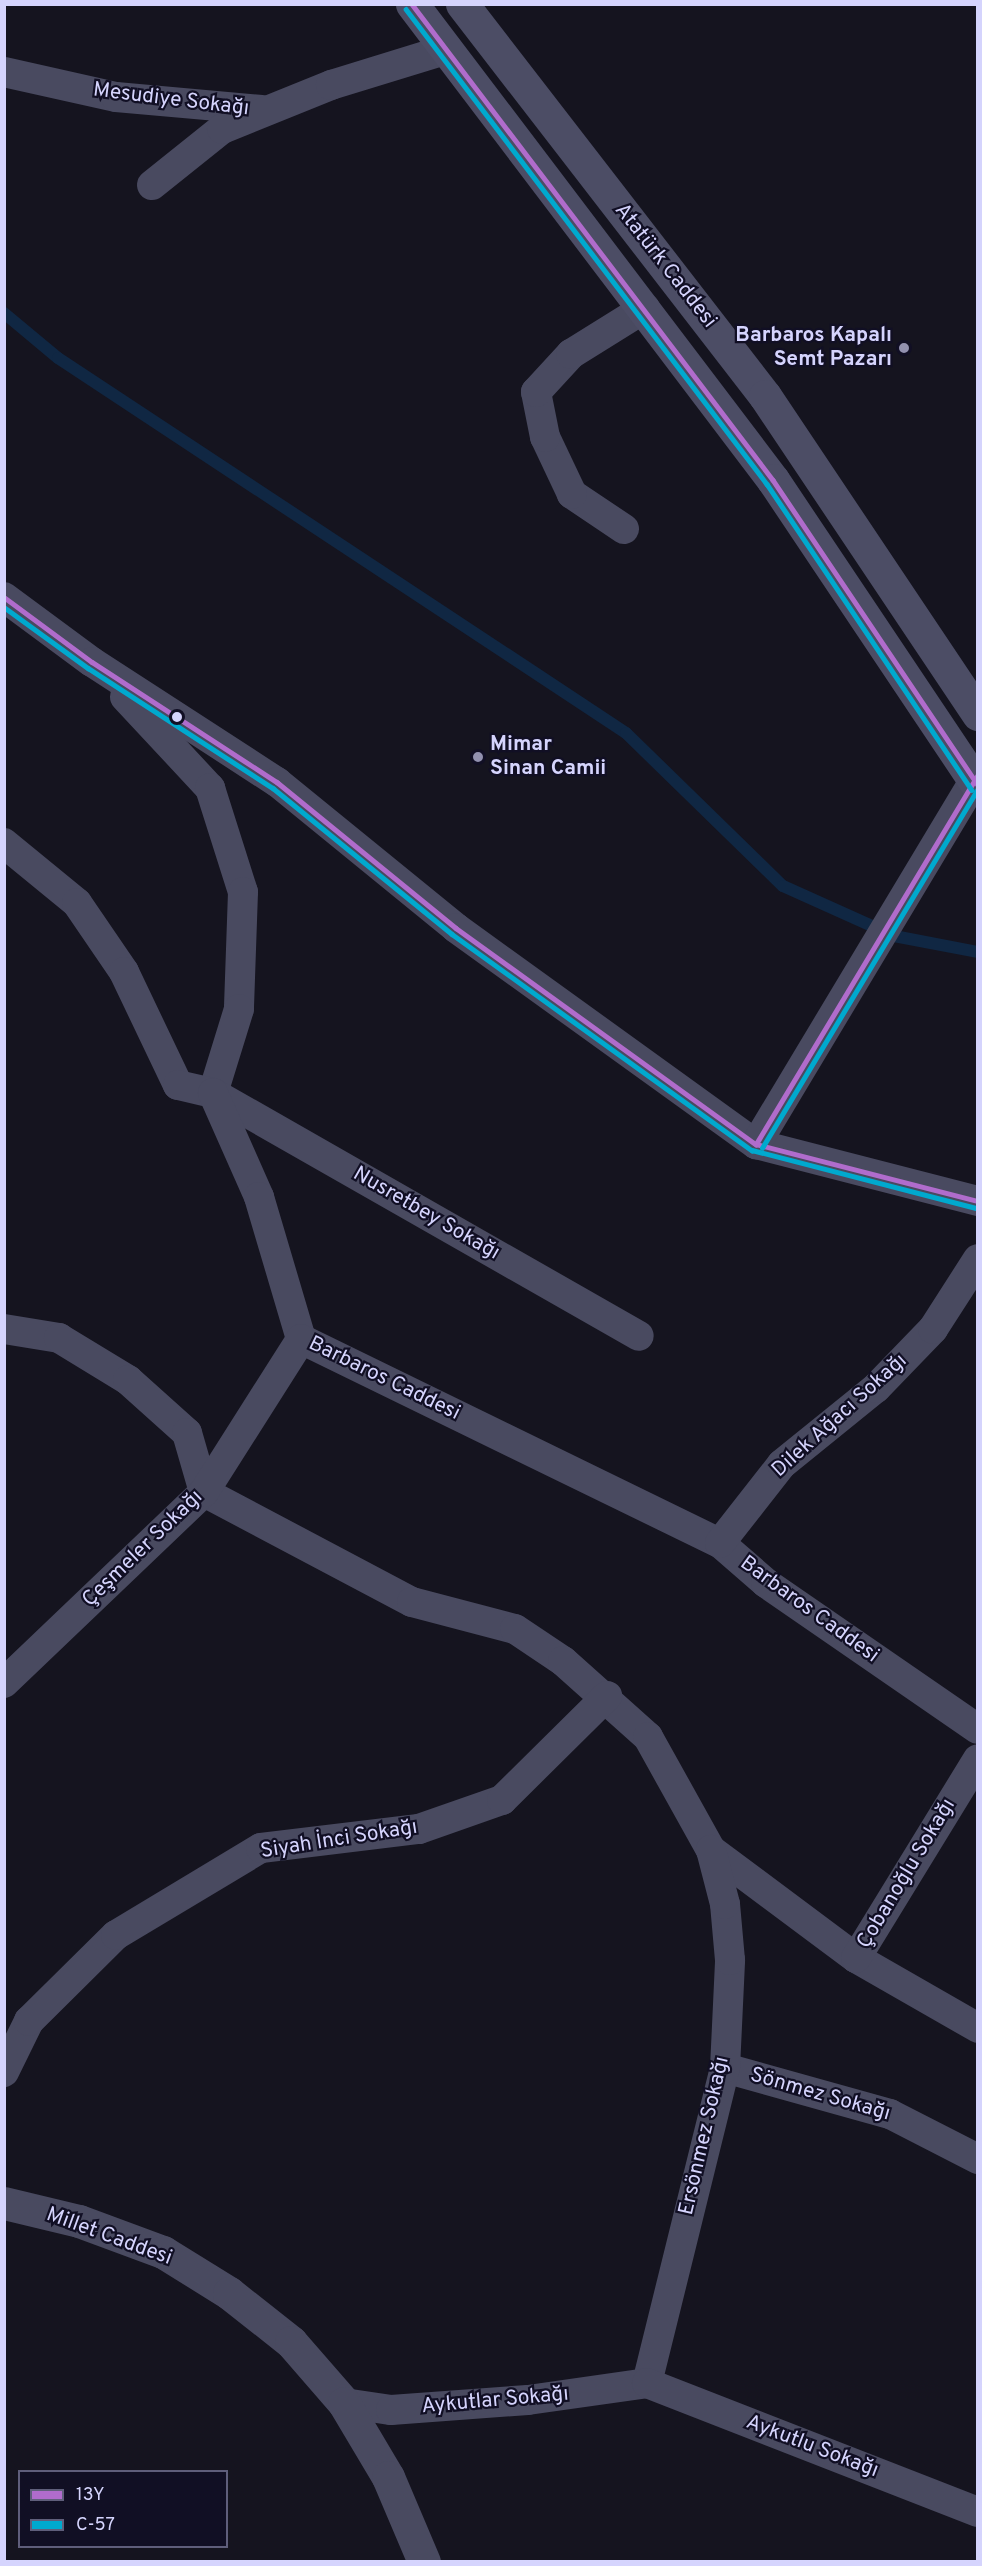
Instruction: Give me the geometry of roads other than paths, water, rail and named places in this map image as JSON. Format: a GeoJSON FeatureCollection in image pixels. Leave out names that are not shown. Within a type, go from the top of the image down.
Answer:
{"type":"FeatureCollection","features":[{"type":"Feature","properties":{"kind":"main road","name":"Atatürk Caddesi"},"geometry":{"type":"LineString","coordinates":[[412,4],[645,308],[773,480],[976,780]]}},
{"type":"Feature","properties":{"kind":"main road","name":"Atatürk Caddesi"},"geometry":{"type":"LineString","coordinates":[[462,4],[765,396],[978,714]]}},
{"type":"Feature","properties":{"kind":"street","name":"Mesudiye Sokağı"},"geometry":{"type":"LineString","coordinates":[[152,185],[222,129],[267,111],[448,49]]}},
{"type":"Feature","properties":{"kind":"street","name":"Mesudiye Sokağı"},"geometry":{"type":"LineString","coordinates":[[4,72],[116,97],[267,111]]}},
{"type":"Feature","properties":{"kind":"street"},"geometry":{"type":"LineString","coordinates":[[624,529],[572,494],[545,437],[536,392],[571,354],[645,308]]}},
{"type":"Feature","properties":{"kind":"street"},"geometry":{"type":"LineString","coordinates":[[4,597],[92,662],[278,782],[456,928],[756,1144],[978,1201]]}},
{"type":"Feature","properties":{"kind":"street"},"geometry":{"type":"LineString","coordinates":[[4,843],[77,903],[124,972],[178,1085],[213,1093],[239,1009],[243,892],[210,788],[92,662]]}},
{"type":"Feature","properties":{"kind":"street"},"geometry":{"type":"LineString","coordinates":[[756,1144],[868,954],[976,780]]}},
{"type":"Feature","properties":{"kind":"street","name":"Nusretbey Sokağı"},"geometry":{"type":"LineString","coordinates":[[213,1093],[639,1336]]}},
{"type":"Feature","properties":{"kind":"street","name":"Barbaros Caddesi"},"geometry":{"type":"LineString","coordinates":[[213,1093],[259,1197],[301,1339],[720,1543],[766,1583],[978,1729]]}},
{"type":"Feature","properties":{"kind":"street","name":"Dilek Ağacı Sokağı"},"geometry":{"type":"LineString","coordinates":[[720,1543],[782,1464],[876,1388],[933,1329],[978,1259]]}},
{"type":"Feature","properties":{"kind":"street"},"geometry":{"type":"LineString","coordinates":[[4,1329],[59,1338],[128,1380],[187,1433],[204,1492],[412,1602],[515,1629],[606,1696],[648,1737],[711,1850],[856,1958],[978,2028]]}},
{"type":"Feature","properties":{"kind":"street","name":"Çeşmeler Sokağı"},"geometry":{"type":"LineString","coordinates":[[4,1683],[204,1492],[301,1339]]}},
{"type":"Feature","properties":{"kind":"street","name":"Siyah İnci Sokağı"},"geometry":{"type":"LineString","coordinates":[[4,2072],[29,2021],[116,1935],[261,1848],[419,1829],[502,1800],[606,1696]]}},
{"type":"Feature","properties":{"kind":"street","name":"Çobanoğlu Sokağı"},"geometry":{"type":"LineString","coordinates":[[856,1958],[978,1759]]}},
{"type":"Feature","properties":{"kind":"street","name":"Ersönmez Sokağı"},"geometry":{"type":"LineString","coordinates":[[646,2383],[725,2068],[730,1960],[725,1904],[711,1850]]}},
{"type":"Feature","properties":{"kind":"street","name":"Sönmez Sokağı"},"geometry":{"type":"LineString","coordinates":[[725,2068],[890,2114],[978,2159]]}},
{"type":"Feature","properties":{"kind":"street","name":"Millet Caddesi"},"geometry":{"type":"LineString","coordinates":[[4,2203],[79,2222],[163,2252],[228,2293],[291,2342],[344,2403],[388,2477],[424,2562]]}},
{"type":"Feature","properties":{"kind":"street","name":"Aykutlar Sokağı"},"geometry":{"type":"LineString","coordinates":[[344,2403],[402,2409],[528,2400],[646,2383]]}},
{"type":"Feature","properties":{"kind":"street","name":"Aykutlu Sokağı"},"geometry":{"type":"LineString","coordinates":[[646,2383],[978,2512]]}},
{"type":"Feature","properties":{"kind":"waterway"},"geometry":{"type":"LineString","coordinates":[[4,313],[58,358],[626,733],[783,886],[894,936],[978,952]]}},
{"type":"Feature","properties":{"kind":"place","name":"Barbaros Kapalı Semt Pazarı"},"geometry":{"type":"Point","coordinates":[904,348]}},
{"type":"Feature","properties":{"kind":"place","name":"Mimar Sinan Camii"},"geometry":{"type":"Point","coordinates":[478,757]}}]}
